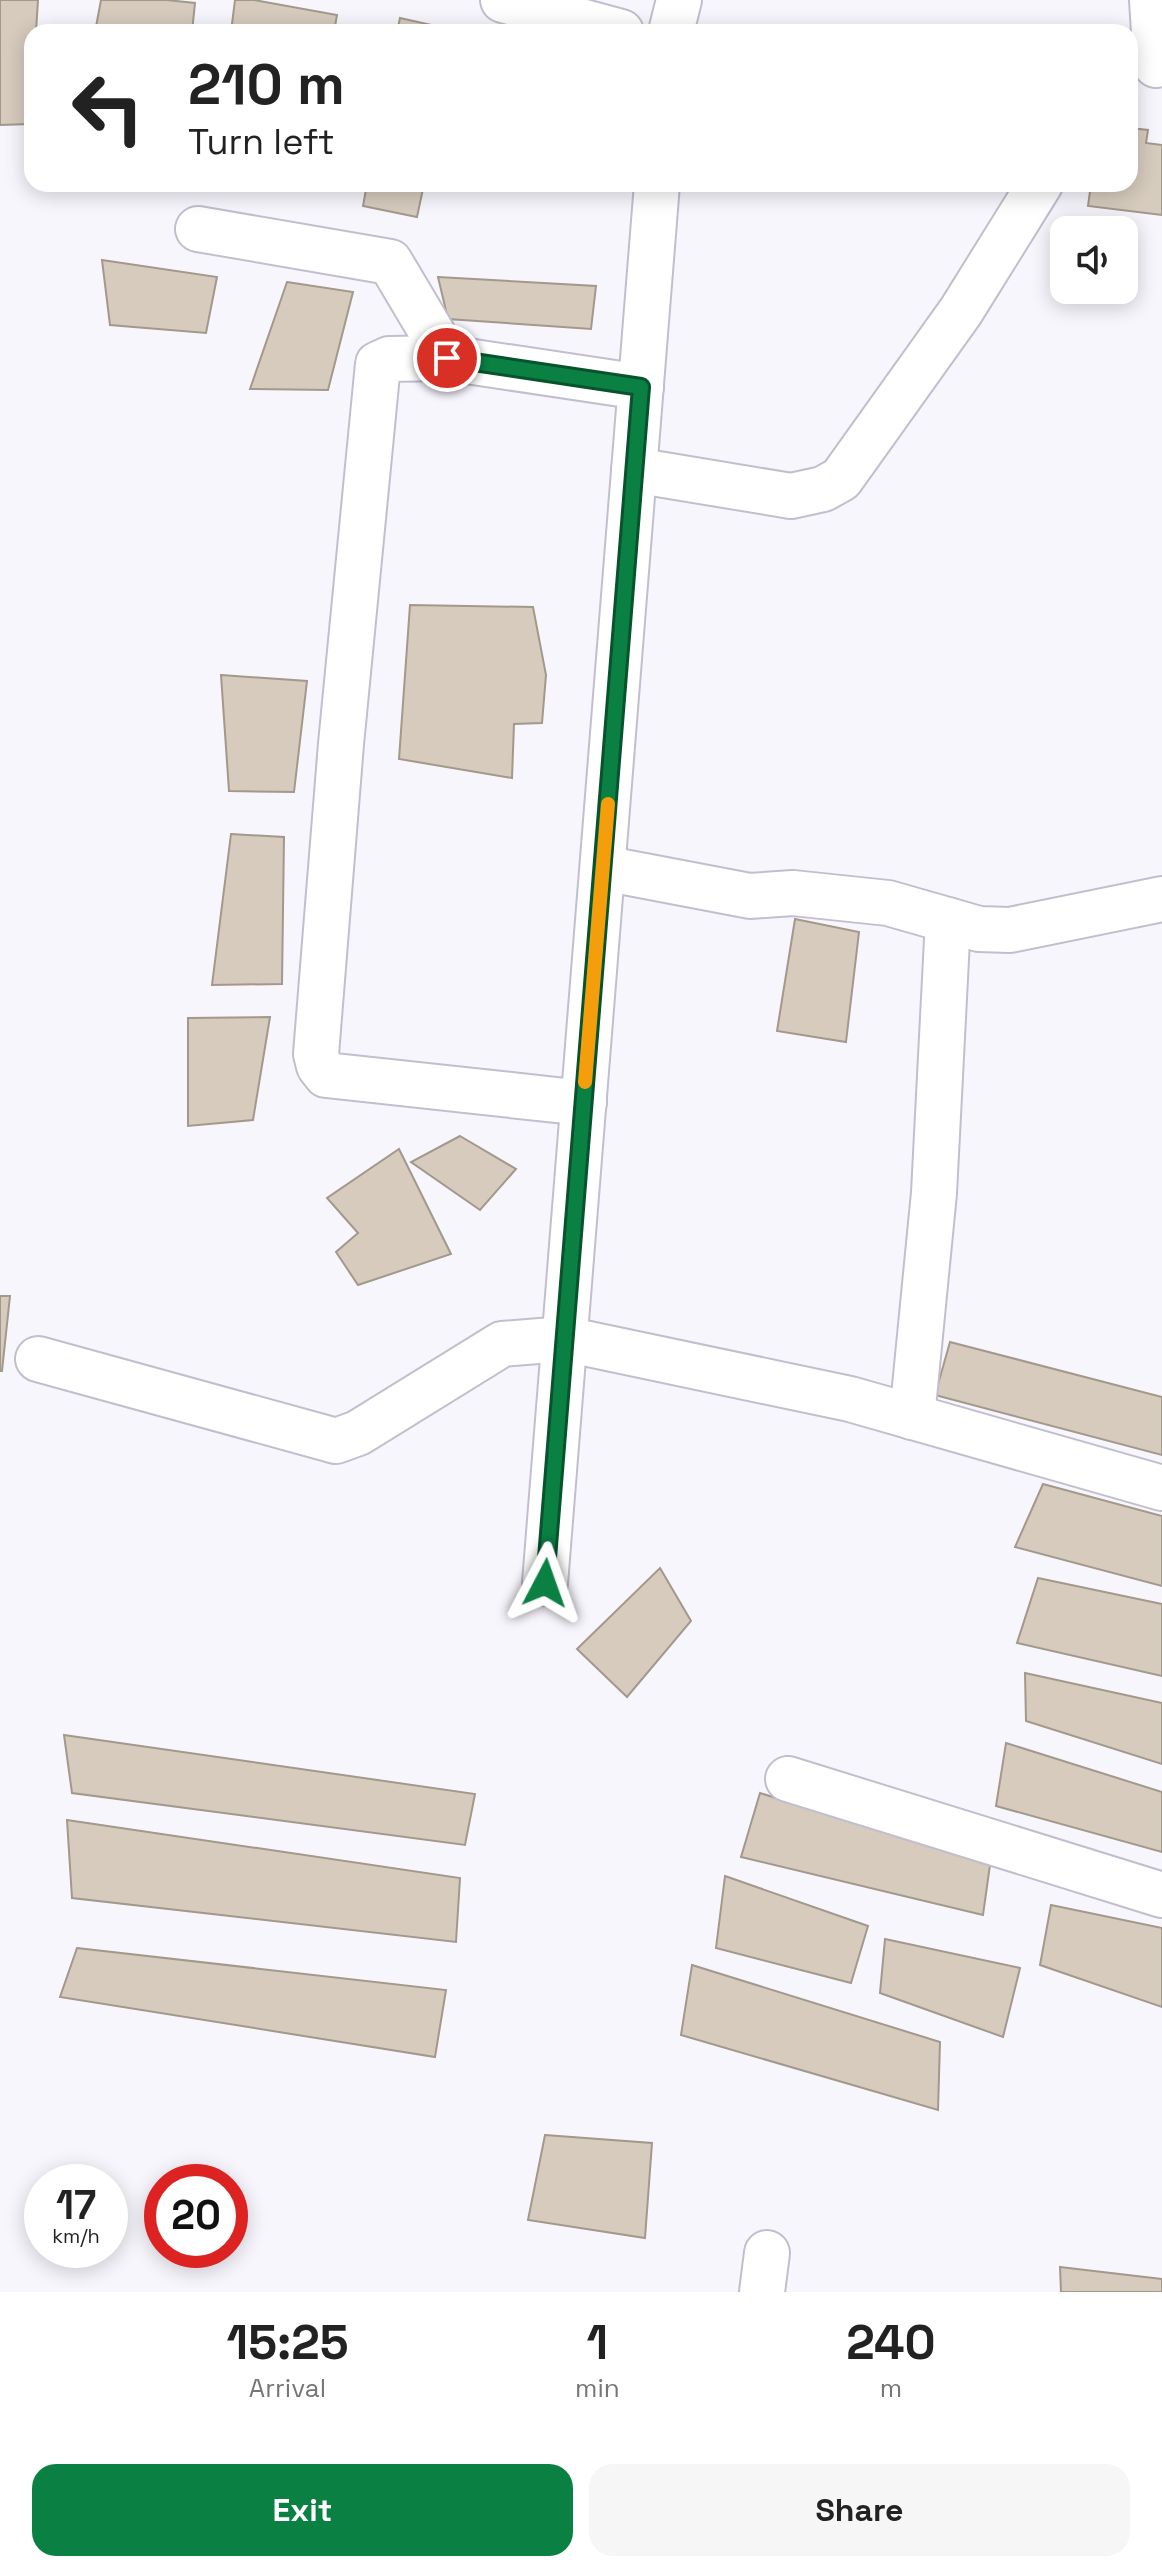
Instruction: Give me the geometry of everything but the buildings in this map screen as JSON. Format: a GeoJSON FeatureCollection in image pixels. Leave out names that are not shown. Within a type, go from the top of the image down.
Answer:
{"type":"FeatureCollection","features":[{"type":"Feature","properties":{"kind":"lane"},"geometry":{"type":"LineString","coordinates":[[503,0],[592,24]]}},
{"type":"Feature","properties":{"kind":"lane"},"geometry":{"type":"LineString","coordinates":[[673,24],[679,0]]}},
{"type":"Feature","properties":{"kind":"lane"},"geometry":{"type":"LineString","coordinates":[[1149,65],[1152,0]]}},
{"type":"Feature","properties":{"kind":"lane"},"geometry":{"type":"LineString","coordinates":[[545,1583],[656,192]]}},
{"type":"Feature","properties":{"kind":"lane"},"geometry":{"type":"LineString","coordinates":[[634,470],[791,496],[823,489],[841,479],[961,311],[1035,192]]}},
{"type":"Feature","properties":{"kind":"lane"},"geometry":{"type":"LineString","coordinates":[[198,229],[390,262],[447,358]]}},
{"type":"Feature","properties":{"kind":"lane"},"geometry":{"type":"LineString","coordinates":[[584,1103],[326,1075],[319,1066],[316,1054],[341,744],[378,364],[389,359],[447,358],[641,387]]}},
{"type":"Feature","properties":{"kind":"lane"},"geometry":{"type":"LineString","coordinates":[[603,868],[750,896],[793,893],[888,903],[979,929],[1010,930],[1162,899]]}},
{"type":"Feature","properties":{"kind":"lane"},"geometry":{"type":"LineString","coordinates":[[912,1417],[934,1193],[948,920]]}},
{"type":"Feature","properties":{"kind":"lane"},"geometry":{"type":"LineString","coordinates":[[38,1359],[336,1441],[358,1433],[502,1344],[565,1339],[850,1399],[1162,1488]]}},
{"type":"Feature","properties":{"kind":"lane"},"geometry":{"type":"LineString","coordinates":[[788,1779],[1162,1895]]}},
{"type":"Feature","properties":{"kind":"slow traffic"},"geometry":{"type":"LineString","coordinates":[[585,1082],[608,804]]}},
{"type":"Feature","properties":{"kind":"route"},"geometry":{"type":"LineString","coordinates":[[447,358],[641,387],[545,1583]]}}]}
